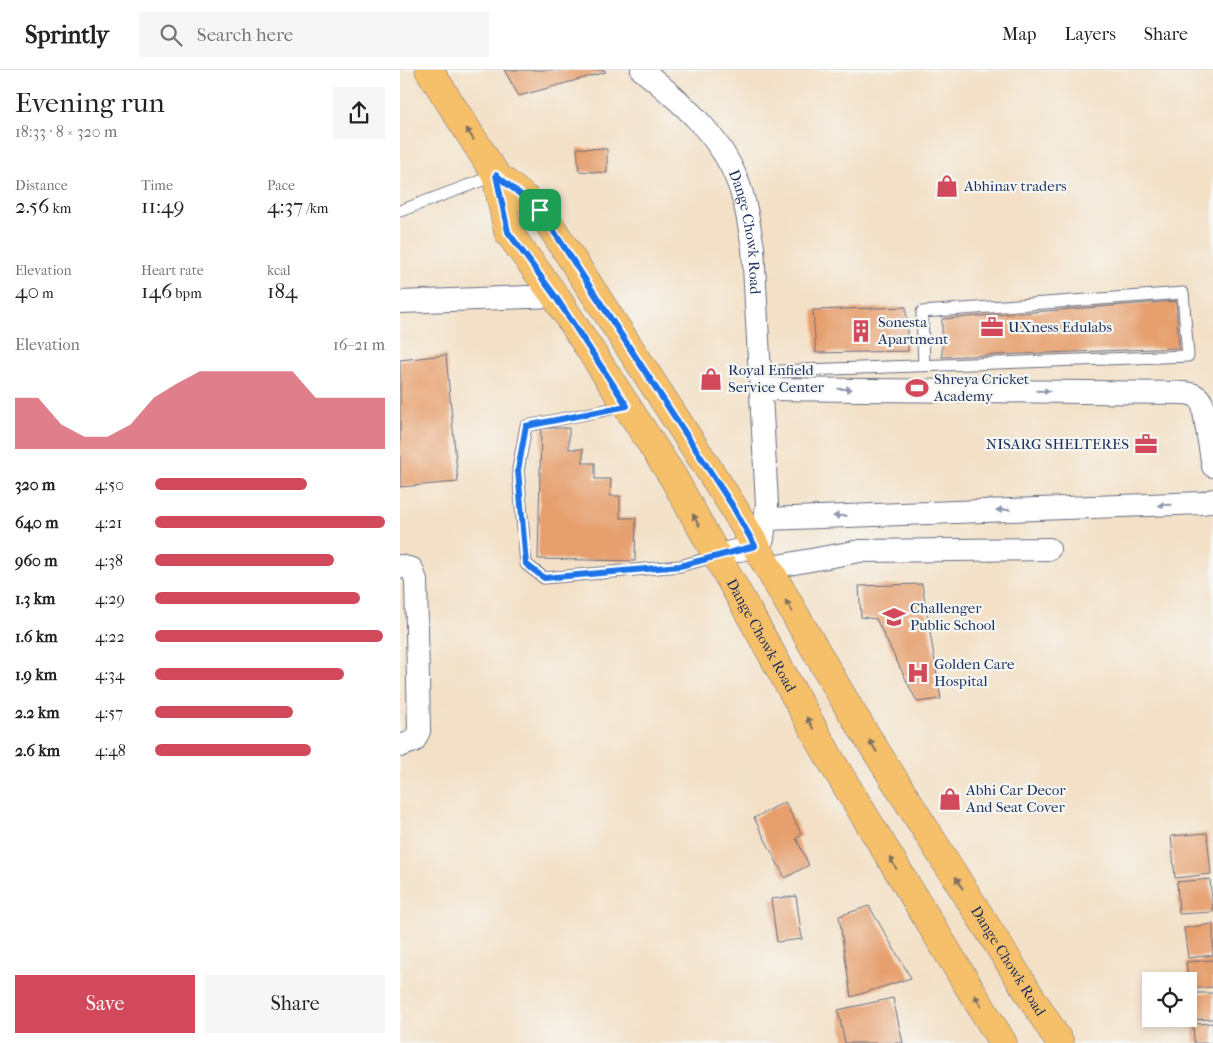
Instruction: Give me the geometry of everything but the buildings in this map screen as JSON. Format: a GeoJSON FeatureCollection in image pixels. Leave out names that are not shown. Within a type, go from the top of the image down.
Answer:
{"type":"FeatureCollection","features":[{"type":"Feature","properties":{"kind":"main road","name":"Dange Chowk Road"},"geometry":{"type":"LineString","coordinates":[[429,70],[496,175],[540,210],[732,505],[849,708],[1060,1043]]}},
{"type":"Feature","properties":{"kind":"main road","name":"Dange Chowk Road"},"geometry":{"type":"LineString","coordinates":[[496,175],[508,232],[555,296],[673,478],[833,764],[1004,1043]]}},
{"type":"Feature","properties":{"kind":"street","name":"Dange Chowk Road"},"geometry":{"type":"LineString","coordinates":[[642,70],[696,118],[723,151],[737,179],[746,206],[754,248],[767,504],[761,557]]}},
{"type":"Feature","properties":{"kind":"street"},"geometry":{"type":"LineString","coordinates":[[400,302],[555,296]]}},
{"type":"Feature","properties":{"kind":"street"},"geometry":{"type":"LineString","coordinates":[[761,380],[1194,394],[1201,399],[1203,406],[1213,466]]}},
{"type":"Feature","properties":{"kind":"street"},"geometry":{"type":"LineString","coordinates":[[766,519],[1203,504],[1213,500]]}},
{"type":"Feature","properties":{"kind":"street"},"geometry":{"type":"LineString","coordinates":[[716,556],[761,557],[860,551],[1049,549]]}},
{"type":"Feature","properties":{"kind":"street"},"geometry":{"type":"LineString","coordinates":[[400,566],[412,569],[416,580],[418,731],[414,741],[400,746]]}},
{"type":"Feature","properties":{"kind":"lane"},"geometry":{"type":"LineString","coordinates":[[400,211],[496,175]]}},
{"type":"Feature","properties":{"kind":"lane"},"geometry":{"type":"LineString","coordinates":[[761,380],[924,366],[1188,356],[1183,293],[922,312],[924,366]]}},
{"type":"Feature","properties":{"kind":"lane"},"geometry":{"type":"LineString","coordinates":[[627,406],[526,426],[518,470],[526,564],[544,578],[680,566],[716,556]]}},
{"type":"Feature","properties":{"kind":"place","name":"Abhinav traders"},"geometry":{"type":"Point","coordinates":[947,186]}},
{"type":"Feature","properties":{"kind":"place","name":"UXness Edulabs"},"geometry":{"type":"Point","coordinates":[992,327]}},
{"type":"Feature","properties":{"kind":"place","name":"Sonesta Apartment"},"geometry":{"type":"Point","coordinates":[861,331]}},
{"type":"Feature","properties":{"kind":"place","name":"Royal Enfield Service Center"},"geometry":{"type":"Point","coordinates":[711,379]}},
{"type":"Feature","properties":{"kind":"place","name":"Shreya Cricket Academy"},"geometry":{"type":"Point","coordinates":[917,388]}},
{"type":"Feature","properties":{"kind":"place","name":"NISARG SHELTERES"},"geometry":{"type":"Point","coordinates":[1146,444]}},
{"type":"Feature","properties":{"kind":"place","name":"Challenger Public School"},"geometry":{"type":"Point","coordinates":[894,617]}},
{"type":"Feature","properties":{"kind":"place","name":"Golden Care Hospital"},"geometry":{"type":"Point","coordinates":[918,673]}},
{"type":"Feature","properties":{"kind":"place","name":"Abhi Car Decor And Seat Cover"},"geometry":{"type":"Point","coordinates":[950,799]}},
{"type":"Feature","properties":{"kind":"route"},"geometry":{"type":"LineString","coordinates":[[496,175],[540,210],[732,505],[755,546],[680,566],[544,578],[526,564],[518,470],[526,426],[627,406],[555,296],[508,232],[496,175]]}}]}
